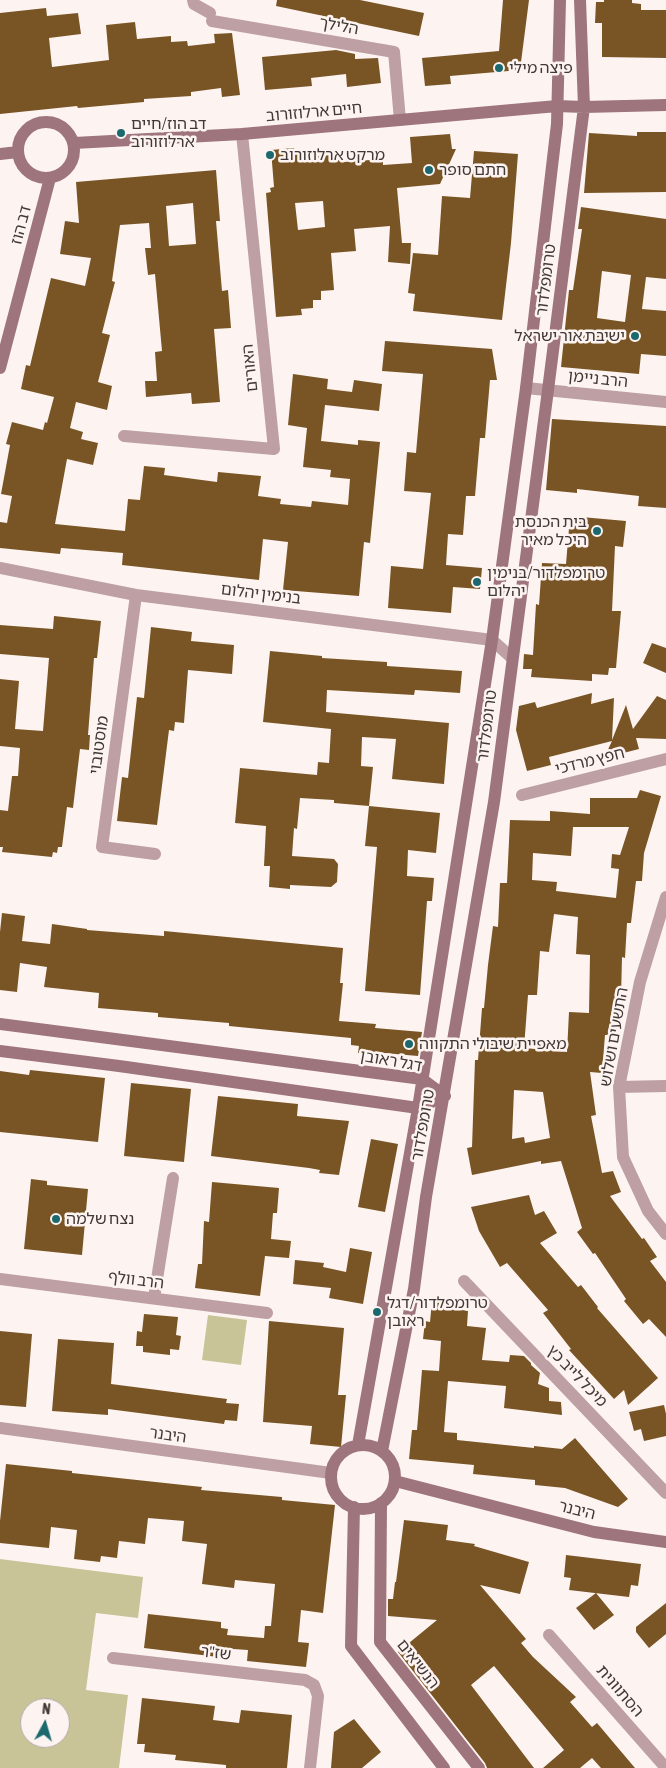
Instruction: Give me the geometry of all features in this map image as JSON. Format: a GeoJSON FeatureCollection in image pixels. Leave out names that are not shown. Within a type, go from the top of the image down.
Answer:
{"type":"FeatureCollection","features":[{"type":"Feature","properties":{"kind":"main road","name":"טרומפלדור"},"geometry":{"type":"LineString","coordinates":[[358,1445],[418,1108],[492,640],[526,388],[558,124],[560,0]]}},
{"type":"Feature","properties":{"kind":"main road","name":"טרומפלדור"},"geometry":{"type":"LineString","coordinates":[[382,1451],[414,1289],[426,1197],[445,1096],[494,802],[584,107],[580,0]]}},
{"type":"Feature","properties":{"kind":"main road","name":"חיים ארלוזורוב"},"geometry":{"type":"LineString","coordinates":[[74,144],[242,134],[557,106],[666,105]]}},
{"type":"Feature","properties":{"kind":"main road"},"geometry":{"type":"LineString","coordinates":[[41,121],[51,121],[64,127],[71,134],[74,144],[73,160],[68,169],[60,175],[50,178],[34,175],[26,170],[20,161],[18,152],[19,140],[24,131],[41,121]]}},
{"type":"Feature","properties":{"kind":"main road"},"geometry":{"type":"LineString","coordinates":[[0,154],[18,152]]}},
{"type":"Feature","properties":{"kind":"main road","name":"דב הוז"},"geometry":{"type":"LineString","coordinates":[[0,368],[50,178]]}},
{"type":"Feature","properties":{"kind":"main road","name":"דגל ראובן"},"geometry":{"type":"LineString","coordinates":[[0,1024],[422,1080],[445,1096]]}},
{"type":"Feature","properties":{"kind":"main road"},"geometry":{"type":"LineString","coordinates":[[0,1051],[418,1108],[445,1096]]}},
{"type":"Feature","properties":{"kind":"main road"},"geometry":{"type":"LineString","coordinates":[[358,1445],[375,1447],[382,1451],[392,1464],[394,1481],[392,1489],[381,1503],[373,1507],[354,1507],[344,1502],[336,1494],[332,1484],[331,1473],[334,1463],[348,1449],[358,1445]]}},
{"type":"Feature","properties":{"kind":"main road","name":"היבנר"},"geometry":{"type":"LineString","coordinates":[[394,1481],[594,1532],[666,1542]]}},
{"type":"Feature","properties":{"kind":"main road","name":"הנשיאים"},"geometry":{"type":"LineString","coordinates":[[381,1503],[380,1642],[479,1768]]}},
{"type":"Feature","properties":{"kind":"main road"},"geometry":{"type":"LineString","coordinates":[[354,1507],[351,1646],[444,1768]]}},
{"type":"Feature","properties":{"kind":"street","name":"הלילך"},"geometry":{"type":"LineString","coordinates":[[193,0],[194,4],[211,17],[394,52],[400,120]]}},
{"type":"Feature","properties":{"kind":"street","name":"האורים"},"geometry":{"type":"LineString","coordinates":[[124,436],[274,449],[242,134]]}},
{"type":"Feature","properties":{"kind":"street","name":"הרב ניימן"},"geometry":{"type":"LineString","coordinates":[[526,388],[666,402]]}},
{"type":"Feature","properties":{"kind":"street","name":"בנימין יהלום"},"geometry":{"type":"LineString","coordinates":[[0,568],[136,595],[492,640]]}},
{"type":"Feature","properties":{"kind":"street","name":"מוסטובוי"},"geometry":{"type":"LineString","coordinates":[[136,595],[102,847],[155,854]]}},
{"type":"Feature","properties":{"kind":"street"},"geometry":{"type":"LineString","coordinates":[[492,640],[512,658]]}},
{"type":"Feature","properties":{"kind":"street","name":"חפץ מרדכי"},"geometry":{"type":"LineString","coordinates":[[522,795],[666,759]]}},
{"type":"Feature","properties":{"kind":"street","name":"התשעים ושלוש"},"geometry":{"type":"LineString","coordinates":[[666,897],[640,982],[619,1087],[623,1158],[648,1211],[666,1234]]}},
{"type":"Feature","properties":{"kind":"street"},"geometry":{"type":"LineString","coordinates":[[619,1087],[666,1086]]}},
{"type":"Feature","properties":{"kind":"street"},"geometry":{"type":"LineString","coordinates":[[154,1298],[173,1178]]}},
{"type":"Feature","properties":{"kind":"street","name":"הרב וולף"},"geometry":{"type":"LineString","coordinates":[[0,1279],[267,1313]]}},
{"type":"Feature","properties":{"kind":"street","name":"מיכל לייב כץ"},"geometry":{"type":"LineString","coordinates":[[464,1281],[666,1493]]}},
{"type":"Feature","properties":{"kind":"street","name":"היבנר"},"geometry":{"type":"LineString","coordinates":[[0,1428],[331,1473]]}},
{"type":"Feature","properties":{"kind":"street","name":"הסתוונית"},"geometry":{"type":"LineString","coordinates":[[549,1635],[666,1768]]}},
{"type":"Feature","properties":{"kind":"street","name":"שז\"ר"},"geometry":{"type":"LineString","coordinates":[[112,1658],[305,1680],[314,1685],[318,1696],[310,1768]]}},
{"type":"Feature","properties":{"kind":"shaded area"},"geometry":{"type":"Polygon","coordinates":[[[208,1315],[247,1320],[241,1365],[202,1360],[208,1315]]]}},
{"type":"Feature","properties":{"kind":"shaded area"},"geometry":{"type":"Polygon","coordinates":[[[0,1559],[143,1577],[138,1618],[96,1613],[86,1690],[128,1695],[119,1768],[0,1768],[0,1559]]]}},
{"type":"Feature","properties":{"kind":"building"},"geometry":{"type":"Polygon","coordinates":[[[277,0],[360,0],[424,13],[419,36],[276,6],[277,0]]]}},
{"type":"Feature","properties":{"kind":"building"},"geometry":{"type":"Polygon","coordinates":[[[503,0],[529,0],[520,70],[450,76],[451,84],[425,86],[422,58],[499,51],[503,0]]]}},
{"type":"Feature","properties":{"kind":"building"},"geometry":{"type":"Polygon","coordinates":[[[604,0],[632,0],[632,3],[641,4],[641,10],[666,10],[666,58],[602,57],[602,23],[595,23],[596,2],[604,2],[604,0]]]}},
{"type":"Feature","properties":{"kind":"building"},"geometry":{"type":"Polygon","coordinates":[[[46,8],[47,16],[78,13],[81,34],[49,38],[52,67],[109,60],[106,25],[135,22],[137,39],[171,36],[171,42],[187,41],[188,46],[215,43],[214,34],[232,33],[240,95],[222,97],[221,88],[191,92],[191,96],[144,99],[144,102],[78,108],[77,106],[0,114],[0,13],[46,8]]]}},
{"type":"Feature","properties":{"kind":"building"},"geometry":{"type":"Polygon","coordinates":[[[336,50],[355,54],[355,59],[378,58],[381,83],[347,87],[346,74],[311,78],[312,86],[265,90],[262,57],[336,50]]]}},
{"type":"Feature","properties":{"kind":"building"},"geometry":{"type":"Polygon","coordinates":[[[637,132],[666,132],[666,192],[584,193],[589,133],[637,136],[637,132]]]}},
{"type":"Feature","properties":{"kind":"building"},"geometry":{"type":"Polygon","coordinates":[[[450,134],[452,149],[456,149],[440,184],[397,188],[402,243],[411,243],[410,264],[388,262],[390,226],[354,229],[356,251],[331,253],[334,290],[321,291],[321,300],[313,300],[313,308],[301,309],[302,315],[276,317],[266,193],[271,192],[270,188],[274,187],[271,150],[294,148],[295,151],[298,151],[299,157],[335,155],[335,157],[343,157],[344,162],[383,159],[383,165],[412,163],[410,137],[450,134]],[[323,201],[295,203],[298,230],[325,227],[323,201]]]}},
{"type":"Feature","properties":{"kind":"building"},"geometry":{"type":"Polygon","coordinates":[[[474,151],[518,154],[511,243],[502,320],[413,311],[415,294],[408,293],[413,253],[438,255],[442,196],[470,198],[474,151]]]}},
{"type":"Feature","properties":{"kind":"building"},"geometry":{"type":"Polygon","coordinates":[[[216,170],[220,221],[216,221],[222,291],[228,290],[231,328],[214,329],[220,402],[192,404],[191,393],[146,397],[145,381],[157,381],[155,352],[162,351],[155,274],[148,275],[145,248],[151,248],[149,223],[120,225],[112,281],[115,282],[102,333],[110,335],[98,382],[112,386],[107,410],[76,402],[70,428],[83,432],[81,439],[98,443],[93,465],[67,459],[55,524],[125,531],[128,499],[140,500],[144,466],[165,468],[164,475],[217,482],[218,472],[261,476],[258,496],[281,499],[280,504],[311,507],[312,501],[348,505],[350,479],[330,477],[331,470],[303,467],[307,428],[288,425],[293,374],[328,379],[327,389],[352,392],[354,380],[382,384],[379,411],[325,405],[321,441],[358,445],[358,440],[380,442],[370,543],[364,542],[359,596],[283,590],[288,542],[263,539],[259,580],[122,565],[123,553],[61,548],[60,554],[0,548],[0,522],[7,523],[12,496],[1,494],[10,445],[6,444],[12,422],[43,430],[45,422],[47,423],[54,397],[21,389],[26,365],[30,366],[51,278],[85,286],[91,258],[60,254],[65,221],[79,223],[76,182],[216,170]],[[193,203],[166,206],[169,246],[196,244],[193,203]]]}},
{"type":"Feature","properties":{"kind":"building"},"geometry":{"type":"Polygon","coordinates":[[[581,207],[666,219],[666,279],[646,277],[642,309],[666,311],[666,356],[641,354],[639,374],[561,367],[569,290],[573,290],[582,229],[578,229],[581,207]],[[602,271],[597,318],[625,322],[631,275],[602,271]]]}},
{"type":"Feature","properties":{"kind":"building"},"geometry":{"type":"Polygon","coordinates":[[[385,341],[492,349],[497,380],[490,380],[485,438],[480,438],[475,496],[466,496],[463,535],[448,534],[446,565],[482,568],[480,589],[453,587],[451,613],[388,608],[391,566],[423,569],[431,493],[404,491],[407,452],[416,453],[423,374],[382,371],[385,341]]]}},
{"type":"Feature","properties":{"kind":"building"},"geometry":{"type":"Polygon","coordinates":[[[552,419],[666,426],[666,508],[638,506],[639,496],[577,489],[577,493],[546,490],[552,419]]]}},
{"type":"Feature","properties":{"kind":"building"},"geometry":{"type":"Polygon","coordinates":[[[570,516],[626,521],[623,547],[615,546],[612,611],[621,611],[616,668],[609,668],[608,675],[592,674],[592,681],[531,677],[532,669],[523,669],[524,654],[533,655],[536,604],[539,605],[542,563],[566,564],[570,516]]]}},
{"type":"Feature","properties":{"kind":"building"},"geometry":{"type":"Polygon","coordinates":[[[54,616],[101,621],[97,658],[94,658],[88,735],[90,735],[89,750],[80,749],[73,808],[67,807],[62,847],[58,847],[57,853],[53,852],[52,857],[2,852],[3,847],[0,847],[0,810],[8,811],[12,776],[18,776],[20,748],[0,746],[0,679],[19,681],[15,729],[43,731],[49,658],[0,654],[0,625],[53,629],[54,616]]]}},
{"type":"Feature","properties":{"kind":"building"},"geometry":{"type":"Polygon","coordinates":[[[151,627],[192,632],[191,641],[234,645],[232,674],[188,670],[184,723],[175,722],[174,731],[169,730],[157,825],[117,821],[122,777],[128,778],[137,697],[144,698],[151,627]]]}},
{"type":"Feature","properties":{"kind":"building"},"geometry":{"type":"Polygon","coordinates":[[[652,643],[666,648],[666,673],[643,663],[652,643]]]}},
{"type":"Feature","properties":{"kind":"building"},"geometry":{"type":"Polygon","coordinates":[[[270,651],[322,656],[322,658],[387,662],[387,666],[462,671],[460,693],[415,690],[414,695],[327,690],[326,712],[449,723],[444,784],[392,779],[396,739],[362,737],[361,766],[373,767],[369,806],[334,803],[334,800],[300,798],[297,829],[294,828],[292,856],[334,859],[338,864],[337,882],[331,887],[290,885],[290,889],[269,887],[270,866],[264,866],[266,826],[235,823],[240,768],[317,775],[318,762],[329,763],[331,729],[263,722],[270,651]]]}},
{"type":"Feature","properties":{"kind":"building"},"geometry":{"type":"Polygon","coordinates":[[[592,693],[591,704],[614,698],[612,740],[626,705],[633,729],[657,696],[666,700],[666,739],[636,738],[639,749],[604,758],[612,741],[549,757],[551,765],[527,771],[516,730],[519,706],[535,702],[537,708],[592,693]]]}},
{"type":"Feature","properties":{"kind":"building"},"geometry":{"type":"Polygon","coordinates":[[[640,790],[661,796],[644,853],[642,881],[636,881],[631,923],[627,923],[625,958],[622,957],[621,998],[615,998],[613,1035],[605,1035],[602,1073],[590,1072],[596,1115],[591,1116],[602,1173],[613,1171],[621,1192],[610,1196],[657,1257],[650,1261],[666,1282],[666,1337],[649,1319],[643,1324],[624,1301],[626,1299],[595,1253],[593,1254],[577,1232],[582,1228],[561,1161],[541,1164],[541,1161],[472,1175],[467,1148],[472,1147],[475,1060],[478,1060],[482,1008],[484,1008],[493,926],[498,927],[500,883],[507,883],[510,820],[550,821],[550,811],[590,814],[590,798],[637,798],[640,790]],[[573,827],[571,856],[533,853],[532,880],[557,882],[556,891],[616,898],[619,869],[611,868],[612,854],[620,855],[629,827],[573,827]],[[554,914],[549,952],[540,951],[537,995],[528,995],[524,1048],[567,1052],[569,1012],[589,1013],[590,955],[576,954],[578,917],[554,914]],[[514,1090],[512,1139],[524,1137],[525,1143],[550,1138],[543,1092],[514,1090]]]}},
{"type":"Feature","properties":{"kind":"building"},"geometry":{"type":"Polygon","coordinates":[[[369,806],[440,813],[436,853],[408,850],[407,876],[434,878],[432,901],[427,901],[420,995],[365,991],[377,847],[365,846],[369,806]]]}},
{"type":"Feature","properties":{"kind":"building"},"geometry":{"type":"Polygon","coordinates":[[[2,913],[25,916],[22,941],[50,944],[52,924],[87,930],[164,936],[164,931],[343,948],[340,983],[343,983],[339,1021],[376,1024],[375,1028],[422,1032],[418,1056],[373,1052],[373,1055],[358,1053],[359,1046],[351,1045],[351,1038],[229,1026],[229,1023],[158,1017],[158,1013],[98,1008],[99,993],[44,987],[47,967],[20,963],[17,992],[0,990],[0,932],[2,913]]]}},
{"type":"Feature","properties":{"kind":"building"},"geometry":{"type":"Polygon","coordinates":[[[30,1070],[105,1078],[98,1142],[0,1132],[0,1071],[29,1075],[30,1070]]]}},
{"type":"Feature","properties":{"kind":"building"},"geometry":{"type":"Polygon","coordinates":[[[131,1083],[191,1089],[184,1162],[124,1156],[131,1083]]]}},
{"type":"Feature","properties":{"kind":"building"},"geometry":{"type":"Polygon","coordinates":[[[218,1096],[298,1104],[297,1116],[349,1121],[339,1175],[319,1173],[320,1170],[309,1168],[211,1156],[218,1096]]]}},
{"type":"Feature","properties":{"kind":"building"},"geometry":{"type":"Polygon","coordinates":[[[371,1139],[398,1144],[385,1212],[358,1207],[371,1139]]]}},
{"type":"Feature","properties":{"kind":"building","name":"נצח שלמה"},"geometry":{"type":"Polygon","coordinates":[[[31,1179],[47,1181],[47,1185],[88,1189],[82,1255],[24,1249],[31,1179]]]}},
{"type":"Feature","properties":{"kind":"building"},"geometry":{"type":"Polygon","coordinates":[[[212,1182],[279,1188],[277,1213],[273,1213],[271,1239],[291,1241],[289,1258],[265,1256],[260,1296],[195,1288],[198,1264],[202,1264],[204,1221],[209,1222],[212,1182]]]}},
{"type":"Feature","properties":{"kind":"building"},"geometry":{"type":"Polygon","coordinates":[[[529,1195],[535,1215],[544,1211],[557,1233],[540,1243],[578,1287],[581,1285],[597,1308],[658,1378],[628,1405],[624,1390],[614,1399],[569,1350],[571,1349],[543,1313],[548,1310],[507,1263],[500,1267],[479,1231],[471,1207],[529,1195]]]}},
{"type":"Feature","properties":{"kind":"building"},"geometry":{"type":"Polygon","coordinates":[[[350,1248],[372,1252],[363,1304],[329,1298],[331,1288],[293,1284],[295,1260],[324,1263],[323,1267],[346,1272],[350,1248]]]}},
{"type":"Feature","properties":{"kind":"building"},"geometry":{"type":"Polygon","coordinates":[[[432,1301],[450,1303],[450,1308],[468,1311],[467,1326],[486,1328],[482,1360],[509,1362],[510,1355],[524,1356],[540,1373],[538,1384],[549,1388],[549,1401],[561,1402],[562,1415],[504,1408],[506,1386],[448,1381],[444,1432],[457,1433],[457,1440],[534,1448],[534,1446],[562,1449],[575,1438],[628,1499],[618,1507],[565,1488],[535,1485],[535,1480],[473,1474],[474,1465],[409,1459],[412,1430],[417,1430],[422,1370],[439,1371],[441,1341],[423,1339],[425,1321],[430,1322],[432,1301]]]}},
{"type":"Feature","properties":{"kind":"building"},"geometry":{"type":"Polygon","coordinates":[[[144,1314],[178,1317],[176,1335],[181,1336],[179,1350],[170,1349],[170,1355],[143,1352],[143,1346],[136,1346],[137,1331],[142,1332],[144,1314]]]}},
{"type":"Feature","properties":{"kind":"building"},"geometry":{"type":"Polygon","coordinates":[[[269,1321],[344,1328],[338,1395],[346,1395],[341,1447],[310,1444],[312,1426],[263,1422],[269,1321]]]}},
{"type":"Feature","properties":{"kind":"building"},"geometry":{"type":"Polygon","coordinates":[[[0,1331],[32,1334],[26,1407],[0,1405],[0,1331]]]}},
{"type":"Feature","properties":{"kind":"building"},"geometry":{"type":"Polygon","coordinates":[[[58,1339],[114,1343],[111,1384],[227,1399],[226,1403],[239,1404],[237,1421],[225,1420],[224,1424],[108,1409],[108,1415],[52,1411],[58,1339]]]}},
{"type":"Feature","properties":{"kind":"building"},"geometry":{"type":"Polygon","coordinates":[[[664,1405],[666,1436],[644,1441],[641,1429],[634,1431],[629,1412],[664,1405]]]}},
{"type":"Feature","properties":{"kind":"building"},"geometry":{"type":"Polygon","coordinates":[[[6,1464],[202,1487],[201,1490],[282,1497],[282,1500],[335,1505],[323,1613],[301,1610],[298,1642],[309,1643],[306,1667],[247,1661],[248,1650],[219,1648],[218,1657],[144,1648],[148,1614],[221,1622],[221,1628],[228,1629],[227,1635],[264,1638],[265,1626],[271,1626],[275,1584],[235,1580],[234,1588],[202,1584],[207,1544],[182,1541],[184,1521],[148,1518],[145,1544],[119,1541],[117,1558],[101,1556],[100,1562],[74,1559],[77,1530],[51,1527],[49,1548],[0,1543],[0,1521],[6,1464]]]}},
{"type":"Feature","properties":{"kind":"building"},"geometry":{"type":"Polygon","coordinates":[[[404,1520],[448,1525],[446,1540],[475,1544],[474,1546],[529,1562],[520,1594],[480,1585],[526,1639],[521,1643],[533,1657],[576,1697],[570,1702],[592,1727],[597,1723],[635,1768],[601,1768],[592,1758],[580,1768],[543,1768],[564,1750],[494,1666],[471,1685],[534,1768],[487,1768],[398,1652],[437,1620],[388,1616],[388,1599],[393,1599],[404,1520]]]}},
{"type":"Feature","properties":{"kind":"building"},"geometry":{"type":"Polygon","coordinates":[[[566,1555],[641,1564],[638,1586],[631,1585],[629,1597],[569,1590],[571,1578],[564,1577],[566,1555]]]}},
{"type":"Feature","properties":{"kind":"building"},"geometry":{"type":"Polygon","coordinates":[[[596,1593],[614,1615],[594,1630],[576,1608],[596,1593]]]}},
{"type":"Feature","properties":{"kind":"building"},"geometry":{"type":"Polygon","coordinates":[[[666,1603],[666,1634],[649,1648],[636,1632],[636,1627],[666,1603]]]}},
{"type":"Feature","properties":{"kind":"building"},"geometry":{"type":"Polygon","coordinates":[[[142,1698],[215,1706],[213,1720],[239,1723],[241,1710],[292,1715],[287,1768],[226,1768],[226,1765],[175,1760],[176,1755],[144,1752],[145,1744],[137,1744],[142,1698]]]}},
{"type":"Feature","properties":{"kind":"building"},"geometry":{"type":"Polygon","coordinates":[[[354,1719],[381,1752],[362,1768],[331,1768],[334,1732],[354,1719]]]}},
{"type":"Feature","properties":{"kind":"place","name":"פיצה מילי"},"geometry":{"type":"Point","coordinates":[499,68]}},
{"type":"Feature","properties":{"kind":"place","name":"דב הוז/חיים ארלוזורוב"},"geometry":{"type":"Point","coordinates":[121,133]}},
{"type":"Feature","properties":{"kind":"place","name":"מרקט ארלוזורוב"},"geometry":{"type":"Point","coordinates":[270,155]}},
{"type":"Feature","properties":{"kind":"place","name":"חתם סופר"},"geometry":{"type":"Point","coordinates":[429,170]}},
{"type":"Feature","properties":{"kind":"place","name":"ישיבת אור ישראל"},"geometry":{"type":"Point","coordinates":[635,336]}},
{"type":"Feature","properties":{"kind":"place","name":"בית הכנסת היכל מאיר"},"geometry":{"type":"Point","coordinates":[597,531]}},
{"type":"Feature","properties":{"kind":"place","name":"טרומפלדור/בנימין יהלום"},"geometry":{"type":"Point","coordinates":[477,582]}},
{"type":"Feature","properties":{"kind":"place","name":"מאפיית שיבולי התקווה"},"geometry":{"type":"Point","coordinates":[409,1044]}},
{"type":"Feature","properties":{"kind":"place","name":"נצח שלמה"},"geometry":{"type":"Point","coordinates":[56,1219]}},
{"type":"Feature","properties":{"kind":"place","name":"טרומפלדור/דגל ראובן"},"geometry":{"type":"Point","coordinates":[377,1312]}}]}
